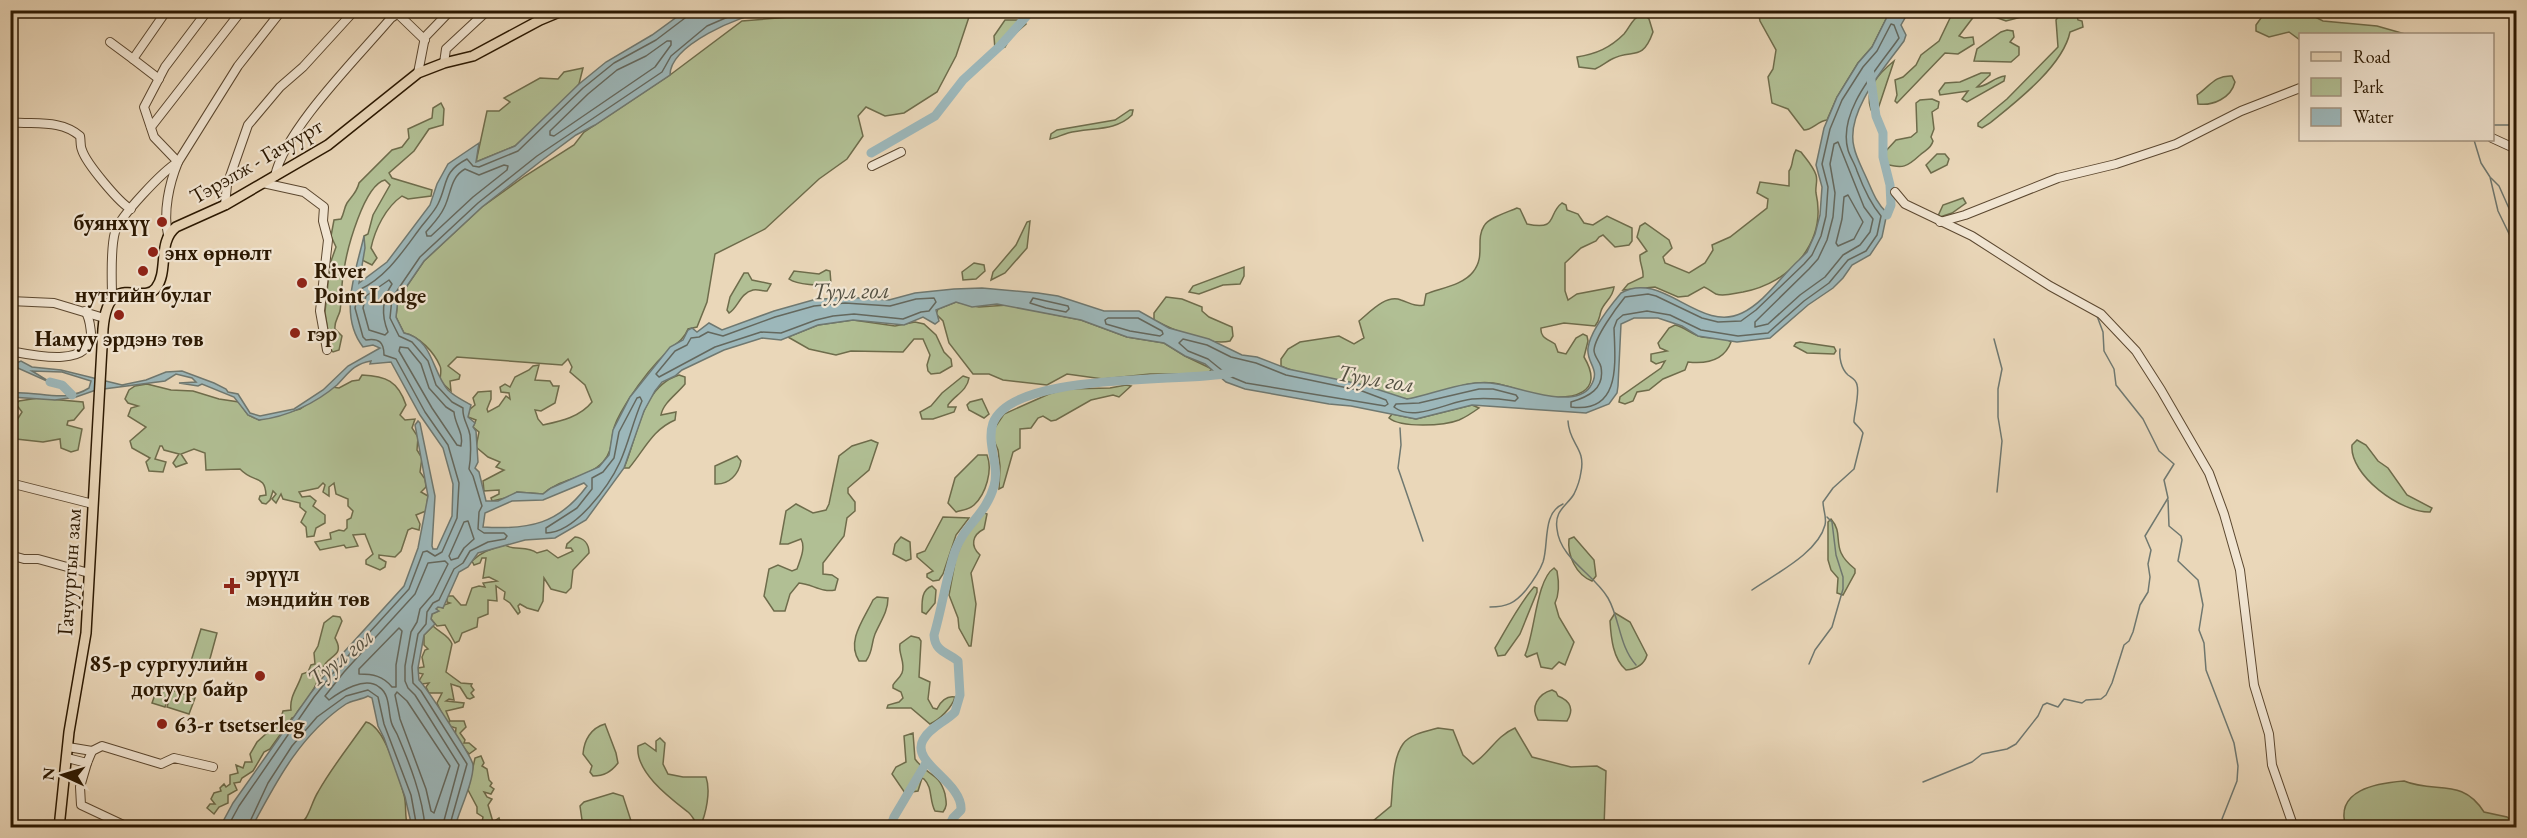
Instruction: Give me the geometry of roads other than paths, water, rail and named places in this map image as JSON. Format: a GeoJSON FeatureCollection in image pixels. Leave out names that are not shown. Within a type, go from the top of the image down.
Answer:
{"type":"FeatureCollection","features":[{"type":"Feature","properties":{"kind":"main road","name":"Тэрэлж - Гачуурт"},"geometry":{"type":"LineString","coordinates":[[168,235],[176,227],[225,205],[328,145],[418,73],[444,63],[473,56],[540,20],[564,10]]}},
{"type":"Feature","properties":{"kind":"main road"},"geometry":{"type":"LineString","coordinates":[[104,318],[112,298],[122,293],[154,291],[159,281],[168,235]]}},
{"type":"Feature","properties":{"kind":"main road","name":"Гачууртын зам"},"geometry":{"type":"LineString","coordinates":[[59,828],[68,747],[86,633],[104,318]]}},
{"type":"Feature","properties":{"kind":"street"},"geometry":{"type":"LineString","coordinates":[[133,59],[167,10]]}},
{"type":"Feature","properties":{"kind":"street"},"geometry":{"type":"LineString","coordinates":[[178,162],[154,137],[144,107],[165,67],[208,10]]}},
{"type":"Feature","properties":{"kind":"street"},"geometry":{"type":"LineString","coordinates":[[151,127],[242,10]]}},
{"type":"Feature","properties":{"kind":"street"},"geometry":{"type":"LineString","coordinates":[[168,235],[166,226],[168,202],[178,162],[233,72],[282,10]]}},
{"type":"Feature","properties":{"kind":"street"},"geometry":{"type":"LineString","coordinates":[[225,205],[227,185],[248,125],[280,87],[303,67],[355,10]]}},
{"type":"Feature","properties":{"kind":"street"},"geometry":{"type":"LineString","coordinates":[[418,73],[425,37],[451,10]]}},
{"type":"Feature","properties":{"kind":"street"},"geometry":{"type":"LineString","coordinates":[[444,63],[446,49],[488,10]]}},
{"type":"Feature","properties":{"kind":"street"},"geometry":{"type":"LineString","coordinates":[[275,176],[280,156],[315,107],[396,13],[425,40]]}},
{"type":"Feature","properties":{"kind":"street"},"geometry":{"type":"LineString","coordinates":[[110,42],[159,79]]}},
{"type":"Feature","properties":{"kind":"street"},"geometry":{"type":"LineString","coordinates":[[1939,222],[1965,215],[2058,178],[2116,164],[2176,144],[2241,111],[2299,89]]}},
{"type":"Feature","properties":{"kind":"street"},"geometry":{"type":"LineString","coordinates":[[10,122],[61,124],[72,129],[80,136],[82,152],[89,162],[121,202],[131,209]]}},
{"type":"Feature","properties":{"kind":"street"},"geometry":{"type":"LineString","coordinates":[[2494,138],[2517,149]]}},
{"type":"Feature","properties":{"kind":"street"},"geometry":{"type":"LineString","coordinates":[[872,166],[901,152]]}},
{"type":"Feature","properties":{"kind":"street"},"geometry":{"type":"LineString","coordinates":[[112,298],[115,232],[131,209],[163,173],[178,162]]}},
{"type":"Feature","properties":{"kind":"street"},"geometry":{"type":"LineString","coordinates":[[263,183],[304,192],[324,207],[323,221],[328,240],[320,311],[327,350]]}},
{"type":"Feature","properties":{"kind":"street"},"geometry":{"type":"LineString","coordinates":[[1895,192],[1905,204],[1972,236],[2050,286],[2101,314],[2136,351],[2161,390],[2209,473],[2224,514],[2240,570],[2254,685],[2269,734],[2272,765],[2294,828]]}},
{"type":"Feature","properties":{"kind":"street"},"geometry":{"type":"LineString","coordinates":[[10,301],[54,303],[104,318]]}},
{"type":"Feature","properties":{"kind":"street"},"geometry":{"type":"LineString","coordinates":[[10,351],[51,358],[84,350],[89,346],[91,334],[89,316],[85,311]]}},
{"type":"Feature","properties":{"kind":"street"},"geometry":{"type":"LineString","coordinates":[[10,483],[93,504]]}},
{"type":"Feature","properties":{"kind":"street"},"geometry":{"type":"LineString","coordinates":[[10,555],[24,560],[38,558],[89,573]]}},
{"type":"Feature","properties":{"kind":"street"},"geometry":{"type":"LineString","coordinates":[[68,747],[92,751],[102,746],[161,764],[174,758],[213,767]]}},
{"type":"Feature","properties":{"kind":"street"},"geometry":{"type":"LineString","coordinates":[[92,751],[80,787],[81,805],[130,828]]}},
{"type":"Feature","properties":{"kind":"street"},"geometry":{"type":"LineString","coordinates":[[67,758],[87,764]]}},
{"type":"Feature","properties":{"kind":"water","name":"Туул гол"},"geometry":{"type":"Polygon","coordinates":[[[788,10],[770,15],[766,12],[754,14],[724,25],[694,43],[681,53],[673,64],[670,75],[576,135],[482,207],[424,261],[398,299],[396,317],[404,333],[414,336],[421,342],[448,390],[471,405],[468,417],[475,423],[473,427],[476,431],[478,462],[475,468],[479,472],[486,501],[498,501],[517,492],[543,494],[551,488],[599,467],[609,455],[613,430],[630,397],[670,347],[683,340],[688,330],[692,328],[697,332],[709,323],[722,330],[813,300],[845,297],[889,300],[915,293],[982,288],[1038,293],[1058,296],[1104,311],[1139,311],[1169,328],[1209,339],[1242,355],[1257,357],[1288,369],[1364,385],[1407,399],[1474,383],[1497,384],[1559,397],[1582,394],[1590,387],[1594,376],[1588,354],[1593,334],[1621,293],[1636,288],[1651,289],[1666,294],[1696,310],[1726,317],[1742,313],[1758,302],[1807,252],[1820,215],[1822,187],[1816,165],[1824,128],[1837,97],[1858,63],[1872,47],[1890,11],[1909,11],[1901,25],[1906,35],[1904,41],[1868,91],[1855,119],[1853,133],[1854,147],[1859,162],[1875,196],[1887,213],[1882,237],[1870,255],[1852,265],[1833,288],[1808,305],[1770,338],[1737,342],[1698,336],[1682,326],[1658,318],[1634,318],[1621,324],[1617,393],[1609,404],[1586,413],[1472,405],[1416,419],[1245,389],[1226,382],[1205,364],[1185,356],[1164,343],[1127,337],[1081,320],[997,304],[972,307],[956,302],[936,310],[939,321],[935,324],[923,317],[904,325],[853,320],[818,325],[781,340],[762,338],[724,350],[662,382],[644,411],[624,468],[586,520],[555,538],[525,540],[478,553],[468,567],[459,572],[443,608],[438,607],[436,609],[439,611],[432,614],[431,619],[435,624],[424,635],[418,668],[419,680],[458,737],[473,765],[469,787],[455,827],[412,827],[405,797],[378,726],[372,698],[368,696],[346,704],[316,729],[281,775],[252,827],[220,827],[233,803],[310,694],[334,663],[404,586],[418,548],[428,496],[415,425],[418,421],[435,496],[432,546],[433,549],[437,549],[452,516],[453,484],[443,448],[420,415],[391,362],[370,364],[371,361],[360,364],[329,392],[310,403],[280,416],[259,420],[248,415],[234,397],[202,384],[198,386],[179,383],[196,382],[192,378],[176,374],[165,381],[96,390],[76,397],[55,400],[11,397],[11,393],[60,396],[80,393],[89,388],[91,381],[62,372],[32,371],[49,382],[11,365],[10,357],[13,356],[16,363],[21,361],[32,367],[61,370],[122,385],[146,380],[166,372],[182,371],[214,383],[228,392],[238,394],[250,413],[260,416],[294,409],[323,390],[348,366],[380,348],[373,345],[363,347],[351,321],[351,293],[364,236],[365,248],[359,283],[387,262],[430,205],[437,184],[448,164],[479,143],[476,162],[515,146],[579,84],[606,62],[652,35],[685,11],[788,10]],[[584,483],[543,500],[512,501],[485,513],[483,527],[515,527],[542,522],[565,509],[587,486],[584,483]]]}},
{"type":"Feature","properties":{"kind":"waterway"},"geometry":{"type":"LineString","coordinates":[[871,153],[935,116],[963,80],[1000,46],[1032,10]]}},
{"type":"Feature","properties":{"kind":"waterway"},"geometry":{"type":"LineString","coordinates":[[1870,73],[1876,116],[1883,133],[1883,157],[1890,185],[1891,205],[1887,215]]}},
{"type":"Feature","properties":{"kind":"waterway"},"geometry":{"type":"LineString","coordinates":[[2494,125],[2512,125],[2516,128]]}},
{"type":"Feature","properties":{"kind":"waterway"},"geometry":{"type":"LineString","coordinates":[[2474,141],[2481,163],[2490,177],[2498,211],[2516,248]]}},
{"type":"Feature","properties":{"kind":"waterway"},"geometry":{"type":"LineString","coordinates":[[2491,178],[2499,186],[2516,224]]}},
{"type":"Feature","properties":{"kind":"waterway"},"geometry":{"type":"LineString","coordinates":[[1923,782],[1972,762],[1982,754],[2007,749],[2016,744],[2038,716],[2043,705],[2047,703],[2058,707],[2064,699],[2082,703],[2086,700],[2101,699],[2106,695],[2124,645],[2129,641],[2133,632],[2140,605],[2148,592],[2150,577],[2148,564],[2151,550],[2145,536],[2168,498],[2164,480],[2174,464],[2159,451],[2143,419],[2116,385],[2114,369],[2104,351],[2103,332],[2097,316]]}},
{"type":"Feature","properties":{"kind":"waterway"},"geometry":{"type":"LineString","coordinates":[[1994,339],[2002,369],[1998,389],[1998,417],[2002,441],[1997,492]]}},
{"type":"Feature","properties":{"kind":"waterway"},"geometry":{"type":"LineString","coordinates":[[1752,590],[1794,562],[1814,545],[1825,525],[1823,502],[1833,488],[1854,469],[1863,433],[1854,422],[1858,389],[1855,380],[1844,370],[1840,359],[1840,349]]}},
{"type":"Feature","properties":{"kind":"waterway"},"geometry":{"type":"LineString","coordinates":[[948,828],[953,818],[961,810],[959,800],[954,790],[924,757],[921,748],[923,740],[930,732],[955,712],[960,695],[958,661],[939,648],[934,635],[955,551],[964,534],[986,505],[994,486],[995,470],[991,439],[993,423],[1007,406],[1032,395],[1064,387],[1101,382],[1230,373]]}},
{"type":"Feature","properties":{"kind":"waterway"},"geometry":{"type":"LineString","coordinates":[[50,382],[62,385],[72,395]]}},
{"type":"Feature","properties":{"kind":"waterway"},"geometry":{"type":"LineString","coordinates":[[1568,421],[1582,464],[1575,492],[1557,517],[1559,540],[1571,558],[1595,581],[1608,598],[1626,649],[1636,665]]}},
{"type":"Feature","properties":{"kind":"waterway"},"geometry":{"type":"LineString","coordinates":[[1400,428],[1401,445],[1398,468],[1423,541]]}},
{"type":"Feature","properties":{"kind":"waterway"},"geometry":{"type":"LineString","coordinates":[[2168,500],[2169,526],[2181,536],[2182,540],[2178,561],[2198,580],[2203,605],[2199,630],[2204,643],[2206,670],[2234,743],[2238,766],[2237,781],[2222,819]]}},
{"type":"Feature","properties":{"kind":"waterway"},"geometry":{"type":"LineString","coordinates":[[1490,607],[1506,605],[1514,601],[1533,580],[1543,562],[1547,530],[1552,514],[1563,504]]}},
{"type":"Feature","properties":{"kind":"waterway"},"geometry":{"type":"LineString","coordinates":[[1809,664],[1815,650],[1832,627],[1843,589],[1843,577],[1836,555],[1832,522],[1827,517]]}},
{"type":"Feature","properties":{"kind":"waterway"},"geometry":{"type":"LineString","coordinates":[[890,828],[894,817],[926,763]]}},
{"type":"Feature","properties":{"kind":"place","name":"буянхүү"},"geometry":{"type":"Point","coordinates":[162,222]}},
{"type":"Feature","properties":{"kind":"place","name":"энх өрнөлт"},"geometry":{"type":"Point","coordinates":[153,252]}},
{"type":"Feature","properties":{"kind":"place","name":"нутгийн булаг"},"geometry":{"type":"Point","coordinates":[143,271]}},
{"type":"Feature","properties":{"kind":"place","name":"River Point Lodge"},"geometry":{"type":"Point","coordinates":[302,283]}},
{"type":"Feature","properties":{"kind":"place","name":"Намуу эрдэнэ төв"},"geometry":{"type":"Point","coordinates":[119,315]}},
{"type":"Feature","properties":{"kind":"place","name":"гэр"},"geometry":{"type":"Point","coordinates":[295,333]}},
{"type":"Feature","properties":{"kind":"place","name":"эрүүл мэндийн төв"},"geometry":{"type":"Point","coordinates":[232,586]}},
{"type":"Feature","properties":{"kind":"place","name":"85-р сургуулийн дотуур байр"},"geometry":{"type":"Point","coordinates":[260,676]}},
{"type":"Feature","properties":{"kind":"place","name":"63-r tsetserleg"},"geometry":{"type":"Point","coordinates":[162,724]}}]}
